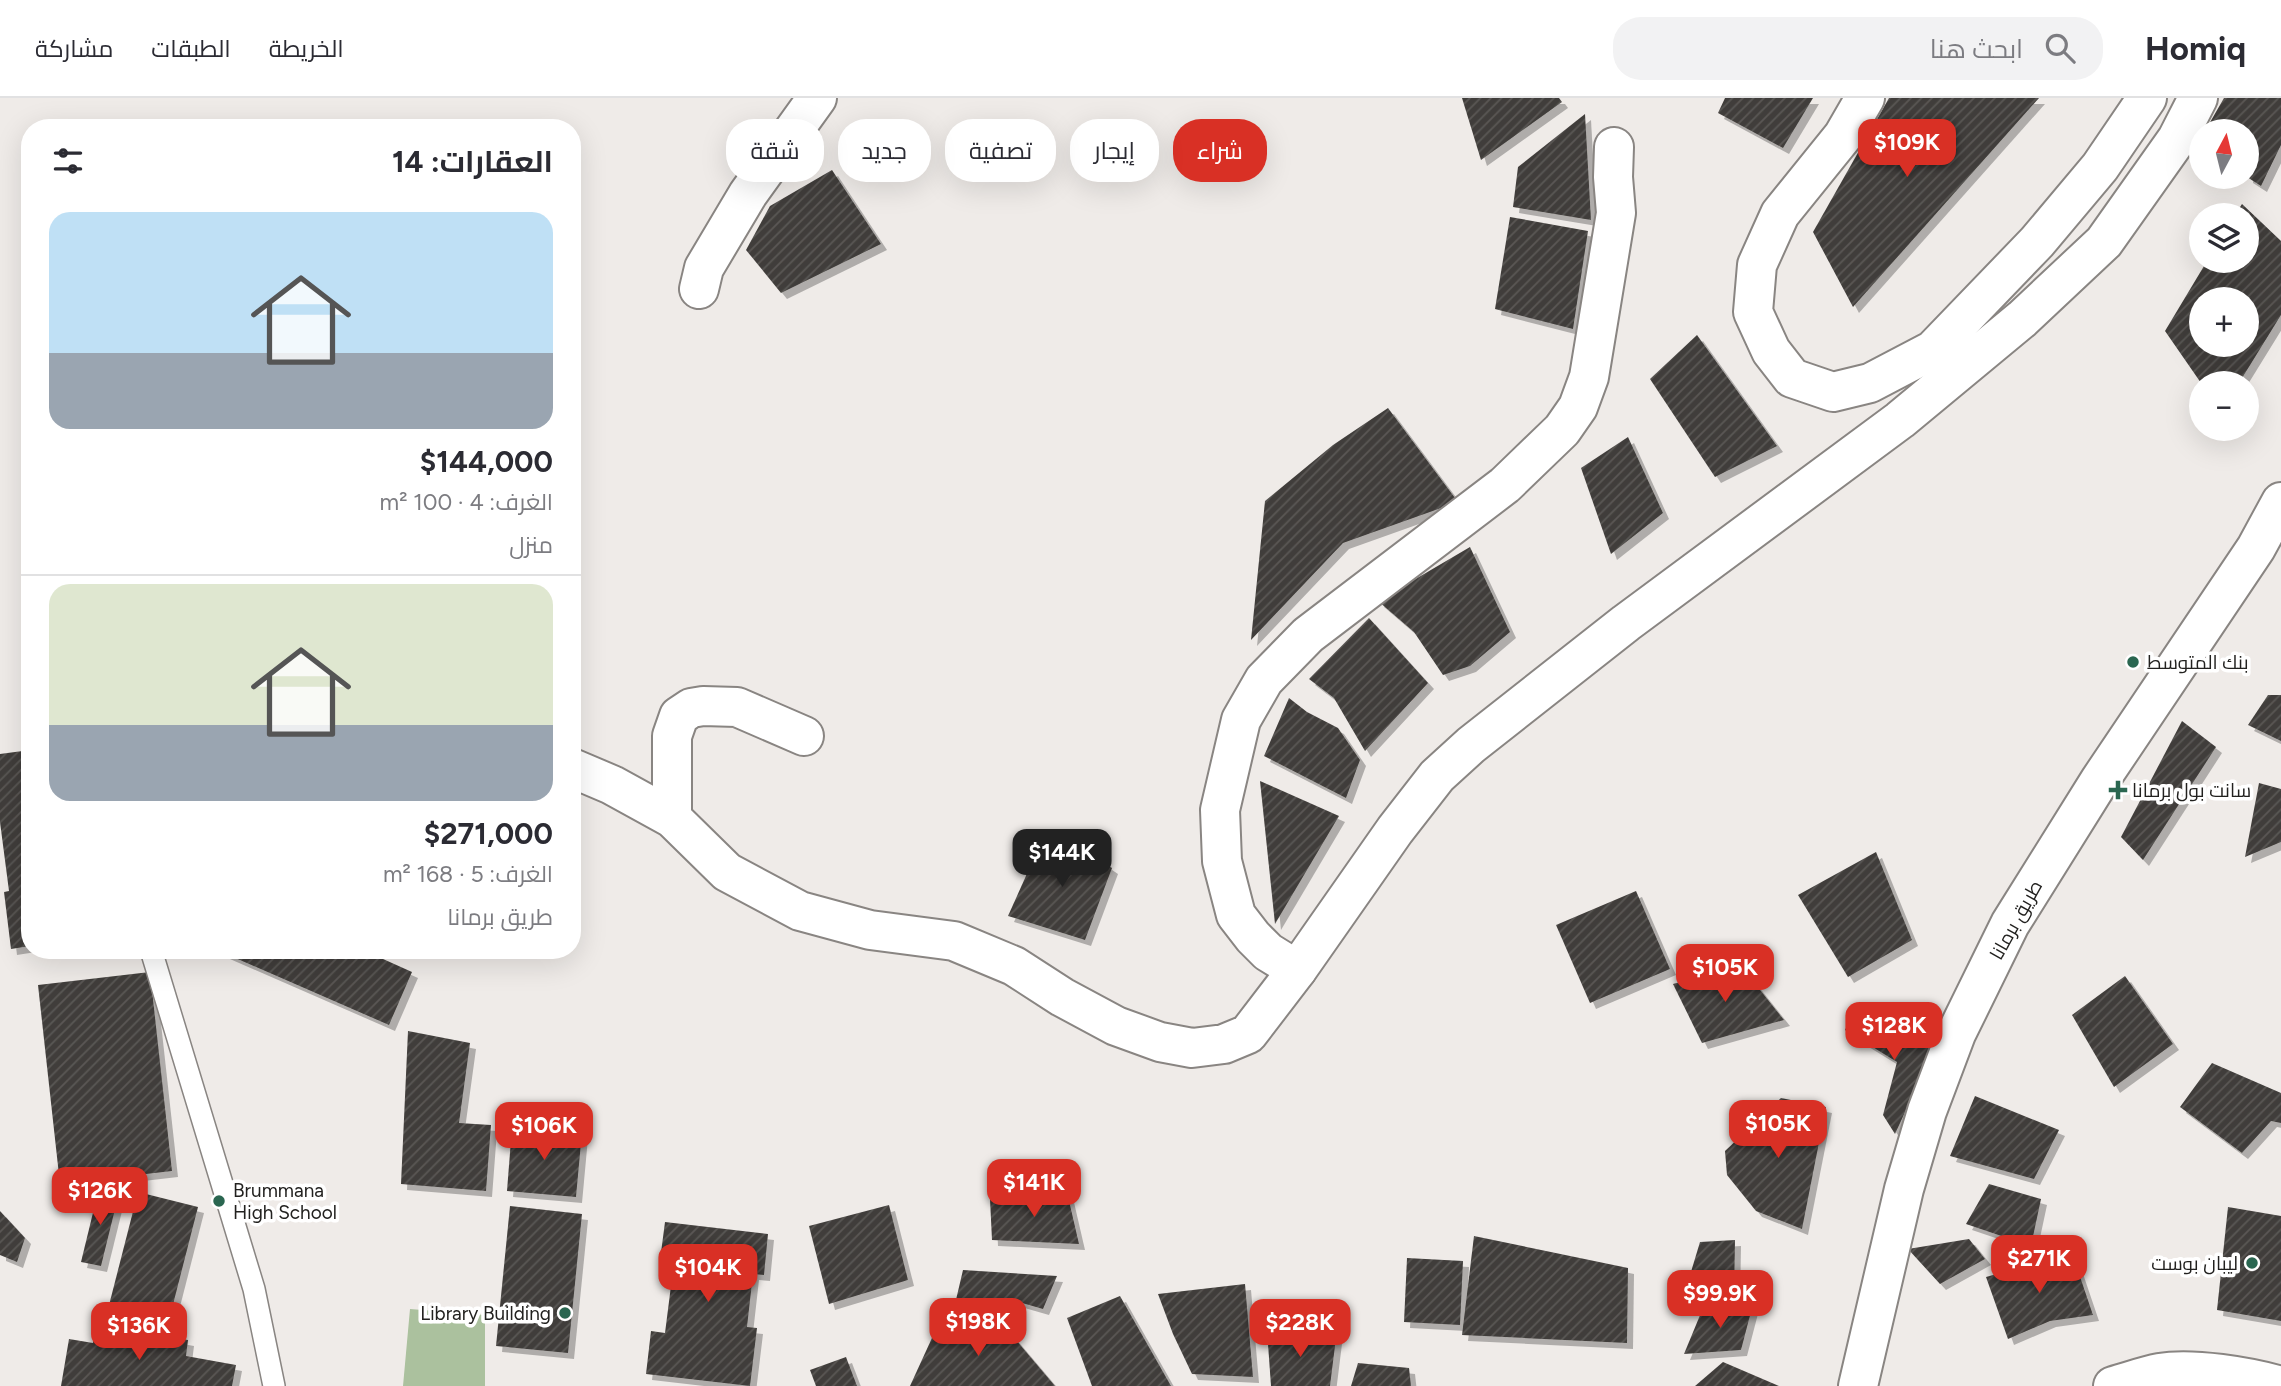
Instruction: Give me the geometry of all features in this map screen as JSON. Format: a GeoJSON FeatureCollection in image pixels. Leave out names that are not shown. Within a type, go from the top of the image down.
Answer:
{"type":"FeatureCollection","features":[{"type":"Feature","properties":{"kind":"street"},"geometry":{"type":"LineString","coordinates":[[699,289],[704,268],[748,194],[817,98]]}},
{"type":"Feature","properties":{"kind":"street"},"geometry":{"type":"LineString","coordinates":[[1865,98],[1843,136],[1780,214],[1758,265],[1753,312],[1771,351],[1792,378],[1833,392],[1870,383],[1933,349],[2037,242],[2100,166],[2147,98]]}},
{"type":"Feature","properties":{"kind":"street"},"geometry":{"type":"LineString","coordinates":[[581,772],[612,785],[672,818],[727,872],[800,911],[870,930],[954,941],[1014,966],[1062,997],[1116,1026],[1160,1042],[1192,1048],[1224,1044],[1248,1034],[1437,776],[1471,745],[1626,623],[1900,420],[2022,319],[2105,243],[2177,139],[2198,98]]}},
{"type":"Feature","properties":{"kind":"street"},"geometry":{"type":"LineString","coordinates":[[1297,970],[1268,952],[1236,915],[1222,861],[1220,810],[1241,720],[1264,680],[1308,635],[1505,485],[1562,430],[1578,407],[1589,377],[1616,213],[1614,147]]}},
{"type":"Feature","properties":{"kind":"street","name":"طريق برمانا"},"geometry":{"type":"LineString","coordinates":[[1858,1386],[1904,1189],[1927,1111],[1956,1034],[2010,924],[2100,780],[2256,548],[2281,502]]}},
{"type":"Feature","properties":{"kind":"street"},"geometry":{"type":"LineString","coordinates":[[672,818],[672,736],[679,716],[703,706],[737,707],[804,736]]}},
{"type":"Feature","properties":{"kind":"street"},"geometry":{"type":"LineString","coordinates":[[2112,1386],[2163,1373],[2207,1373],[2281,1386]]}},
{"type":"Feature","properties":{"kind":"lane"},"geometry":{"type":"LineString","coordinates":[[154,959],[254,1290],[274,1386]]}},
{"type":"Feature","properties":{"kind":"green space"},"geometry":{"type":"Polygon","coordinates":[[[410,1309],[485,1315],[485,1386],[403,1386],[410,1309]]]}},
{"type":"Feature","properties":{"kind":"building"},"geometry":{"type":"Polygon","coordinates":[[[1462,98],[1559,98],[1562,102],[1481,160],[1462,98]]]}},
{"type":"Feature","properties":{"kind":"building"},"geometry":{"type":"Polygon","coordinates":[[[1725,98],[1813,98],[1783,148],[1718,113],[1725,98]]]}},
{"type":"Feature","properties":{"kind":"building"},"geometry":{"type":"Polygon","coordinates":[[[1889,98],[2039,98],[1853,307],[1813,232],[1889,98]]]}},
{"type":"Feature","properties":{"kind":"building"},"geometry":{"type":"Polygon","coordinates":[[[2224,98],[2281,98],[2281,145],[2261,186],[2259,119],[2212,119],[2224,98]]]}},
{"type":"Feature","properties":{"kind":"building"},"geometry":{"type":"Polygon","coordinates":[[[1585,114],[1591,220],[1513,207],[1518,167],[1585,114]]]}},
{"type":"Feature","properties":{"kind":"building"},"geometry":{"type":"Polygon","coordinates":[[[832,170],[881,244],[781,293],[746,250],[770,206],[811,182],[824,182],[824,175],[832,170]]]}},
{"type":"Feature","properties":{"kind":"building"},"geometry":{"type":"Polygon","coordinates":[[[1510,217],[1588,231],[1573,329],[1495,309],[1510,217]]]}},
{"type":"Feature","properties":{"kind":"building"},"geometry":{"type":"Polygon","coordinates":[[[2259,220],[2281,241],[2281,315],[2259,351],[2259,287],[2191,287],[2200,273],[2259,273],[2259,220]]]}},
{"type":"Feature","properties":{"kind":"building"},"geometry":{"type":"Polygon","coordinates":[[[2189,291],[2189,357],[2255,357],[2246,371],[2193,371],[2165,331],[2189,291]]]}},
{"type":"Feature","properties":{"kind":"building"},"geometry":{"type":"Polygon","coordinates":[[[1697,335],[1777,446],[1715,477],[1650,379],[1697,335]]]}},
{"type":"Feature","properties":{"kind":"building"},"geometry":{"type":"Polygon","coordinates":[[[1388,408],[1458,502],[1343,543],[1251,640],[1265,501],[1333,445],[1388,408]]]}},
{"type":"Feature","properties":{"kind":"building"},"geometry":{"type":"Polygon","coordinates":[[[1628,437],[1663,513],[1611,554],[1581,468],[1628,437]]]}},
{"type":"Feature","properties":{"kind":"building"},"geometry":{"type":"Polygon","coordinates":[[[1470,547],[1510,632],[1470,666],[1443,675],[1414,632],[1378,601],[1470,547]]]}},
{"type":"Feature","properties":{"kind":"building"},"geometry":{"type":"Polygon","coordinates":[[[1369,618],[1428,683],[1365,751],[1334,698],[1309,679],[1369,618]]]}},
{"type":"Feature","properties":{"kind":"building"},"geometry":{"type":"Polygon","coordinates":[[[2268,695],[2281,695],[2281,741],[2248,725],[2268,695]]]}},
{"type":"Feature","properties":{"kind":"building"},"geometry":{"type":"Polygon","coordinates":[[[1289,698],[1307,712],[1338,728],[1360,760],[1346,798],[1264,756],[1289,698]]]}},
{"type":"Feature","properties":{"kind":"building"},"geometry":{"type":"Polygon","coordinates":[[[2182,721],[2216,747],[2143,860],[2121,837],[2182,721]]]}},
{"type":"Feature","properties":{"kind":"building"},"geometry":{"type":"Polygon","coordinates":[[[21,751],[21,947],[11,949],[4,892],[9,891],[0,822],[0,754],[21,751]]]}},
{"type":"Feature","properties":{"kind":"building"},"geometry":{"type":"Polygon","coordinates":[[[1260,781],[1339,816],[1275,924],[1260,781]]]}},
{"type":"Feature","properties":{"kind":"building"},"geometry":{"type":"Polygon","coordinates":[[[2259,783],[2281,789],[2281,842],[2245,857],[2259,783]]]}},
{"type":"Feature","properties":{"kind":"building"},"geometry":{"type":"Polygon","coordinates":[[[1043,838],[1072,841],[1112,868],[1085,940],[1008,916],[1043,838]]]}},
{"type":"Feature","properties":{"kind":"building"},"geometry":{"type":"Polygon","coordinates":[[[1876,852],[1912,940],[1848,977],[1798,895],[1876,852]]]}},
{"type":"Feature","properties":{"kind":"building"},"geometry":{"type":"Polygon","coordinates":[[[1636,891],[1670,969],[1590,1003],[1556,925],[1636,891]]]}},
{"type":"Feature","properties":{"kind":"building"},"geometry":{"type":"Polygon","coordinates":[[[238,959],[383,959],[412,972],[389,1025],[238,959]]]}},
{"type":"Feature","properties":{"kind":"building"},"geometry":{"type":"Polygon","coordinates":[[[1741,966],[1784,1020],[1702,1043],[1673,984],[1741,966]]]}},
{"type":"Feature","properties":{"kind":"building"},"geometry":{"type":"Polygon","coordinates":[[[150,972],[172,1171],[60,1184],[38,985],[150,972]]]}},
{"type":"Feature","properties":{"kind":"building"},"geometry":{"type":"Polygon","coordinates":[[[2125,976],[2173,1044],[2114,1087],[2072,1015],[2125,976]]]}},
{"type":"Feature","properties":{"kind":"building"},"geometry":{"type":"Polygon","coordinates":[[[1855,1010],[1934,1049],[1895,1134],[1883,1115],[1897,1062],[1845,1030],[1855,1010]]]}},
{"type":"Feature","properties":{"kind":"building"},"geometry":{"type":"Polygon","coordinates":[[[408,1031],[470,1043],[459,1123],[491,1125],[486,1191],[401,1184],[408,1031]]]}},
{"type":"Feature","properties":{"kind":"building"},"geometry":{"type":"Polygon","coordinates":[[[2212,1063],[2281,1093],[2281,1123],[2271,1121],[2242,1153],[2180,1107],[2212,1063]]]}},
{"type":"Feature","properties":{"kind":"building"},"geometry":{"type":"Polygon","coordinates":[[[1975,1096],[2059,1130],[2034,1179],[1950,1156],[1975,1096]]]}},
{"type":"Feature","properties":{"kind":"building"},"geometry":{"type":"Polygon","coordinates":[[[1781,1098],[1826,1107],[1802,1229],[1756,1211],[1727,1175],[1725,1151],[1781,1098]]]}},
{"type":"Feature","properties":{"kind":"building"},"geometry":{"type":"Polygon","coordinates":[[[512,1127],[582,1132],[576,1197],[507,1191],[512,1127]]]}},
{"type":"Feature","properties":{"kind":"building"},"geometry":{"type":"Polygon","coordinates":[[[1989,1184],[2041,1199],[2031,1246],[1966,1224],[1989,1184]]]}},
{"type":"Feature","properties":{"kind":"building"},"geometry":{"type":"Polygon","coordinates":[[[99,1188],[119,1193],[101,1266],[81,1262],[99,1188]]]}},
{"type":"Feature","properties":{"kind":"building"},"geometry":{"type":"Polygon","coordinates":[[[138,1192],[198,1207],[167,1328],[107,1313],[138,1192]]]}},
{"type":"Feature","properties":{"kind":"building"},"geometry":{"type":"Polygon","coordinates":[[[1067,1192],[1079,1244],[992,1240],[990,1199],[1067,1192]]]}},
{"type":"Feature","properties":{"kind":"building"},"geometry":{"type":"Polygon","coordinates":[[[889,1205],[908,1280],[829,1304],[809,1226],[889,1205]]]}},
{"type":"Feature","properties":{"kind":"building"},"geometry":{"type":"Polygon","coordinates":[[[510,1206],[582,1214],[568,1353],[496,1346],[510,1206]]]}},
{"type":"Feature","properties":{"kind":"building","name":"ليبان بوست"},"geometry":{"type":"Polygon","coordinates":[[[2228,1207],[2281,1216],[2281,1321],[2217,1310],[2228,1207]]]}},
{"type":"Feature","properties":{"kind":"building"},"geometry":{"type":"Polygon","coordinates":[[[0,1211],[25,1238],[17,1262],[0,1255],[0,1211]]]}},
{"type":"Feature","properties":{"kind":"building"},"geometry":{"type":"Polygon","coordinates":[[[665,1222],[768,1234],[764,1275],[753,1274],[747,1327],[757,1328],[750,1386],[646,1374],[651,1331],[665,1333],[673,1270],[659,1268],[665,1222]]]}},
{"type":"Feature","properties":{"kind":"building"},"geometry":{"type":"Polygon","coordinates":[[[1474,1236],[1628,1268],[1627,1343],[1462,1335],[1474,1236]]]}},
{"type":"Feature","properties":{"kind":"building"},"geometry":{"type":"Polygon","coordinates":[[[1969,1239],[1985,1259],[1940,1284],[1908,1249],[1969,1239]]]}},
{"type":"Feature","properties":{"kind":"building"},"geometry":{"type":"Polygon","coordinates":[[[1735,1240],[1734,1298],[1684,1295],[1700,1242],[1735,1240]]]}},
{"type":"Feature","properties":{"kind":"building"},"geometry":{"type":"Polygon","coordinates":[[[2072,1253],[2093,1315],[2050,1321],[2008,1339],[1986,1277],[2072,1253]]]}},
{"type":"Feature","properties":{"kind":"building"},"geometry":{"type":"Polygon","coordinates":[[[1407,1258],[1463,1261],[1460,1325],[1404,1322],[1407,1258]]]}},
{"type":"Feature","properties":{"kind":"building"},"geometry":{"type":"Polygon","coordinates":[[[963,1270],[1057,1276],[1043,1309],[1005,1298],[955,1304],[963,1270]]]}},
{"type":"Feature","properties":{"kind":"building"},"geometry":{"type":"Polygon","coordinates":[[[1245,1284],[1253,1377],[1192,1374],[1158,1294],[1245,1284]]]}},
{"type":"Feature","properties":{"kind":"building"},"geometry":{"type":"Polygon","coordinates":[[[1120,1296],[1171,1386],[1092,1386],[1067,1318],[1120,1296]]]}},
{"type":"Feature","properties":{"kind":"building"},"geometry":{"type":"Polygon","coordinates":[[[1753,1304],[1741,1350],[1684,1354],[1703,1308],[1753,1304]]]}},
{"type":"Feature","properties":{"kind":"building"},"geometry":{"type":"Polygon","coordinates":[[[994,1314],[1055,1386],[910,1386],[937,1327],[994,1314]]]}},
{"type":"Feature","properties":{"kind":"building"},"geometry":{"type":"Polygon","coordinates":[[[97,1324],[188,1340],[186,1356],[236,1365],[232,1386],[61,1386],[69,1339],[93,1343],[97,1324]]]}},
{"type":"Feature","properties":{"kind":"building"},"geometry":{"type":"Polygon","coordinates":[[[1267,1330],[1336,1338],[1330,1386],[1271,1386],[1267,1330]]]}},
{"type":"Feature","properties":{"kind":"building"},"geometry":{"type":"Polygon","coordinates":[[[846,1357],[857,1386],[816,1386],[810,1370],[846,1357]]]}},
{"type":"Feature","properties":{"kind":"building"},"geometry":{"type":"Polygon","coordinates":[[[1723,1362],[1779,1386],[1695,1386],[1723,1362]]]}},
{"type":"Feature","properties":{"kind":"building"},"geometry":{"type":"Polygon","coordinates":[[[1358,1363],[1409,1368],[1411,1386],[1351,1386],[1358,1363]]]}},
{"type":"Feature","properties":{"kind":"place","name":"بنك المتوسط"},"geometry":{"type":"Point","coordinates":[2133,662]}},
{"type":"Feature","properties":{"kind":"place","name":"سانت بول برمانا"},"geometry":{"type":"Point","coordinates":[2118,790]}},
{"type":"Feature","properties":{"kind":"place","name":"Brummana High School"},"geometry":{"type":"Point","coordinates":[219,1201]}},
{"type":"Feature","properties":{"kind":"place","name":"ليبان بوست"},"geometry":{"type":"Point","coordinates":[2252,1263]}},
{"type":"Feature","properties":{"kind":"place","name":"Library Building"},"geometry":{"type":"Point","coordinates":[565,1313]}}]}
